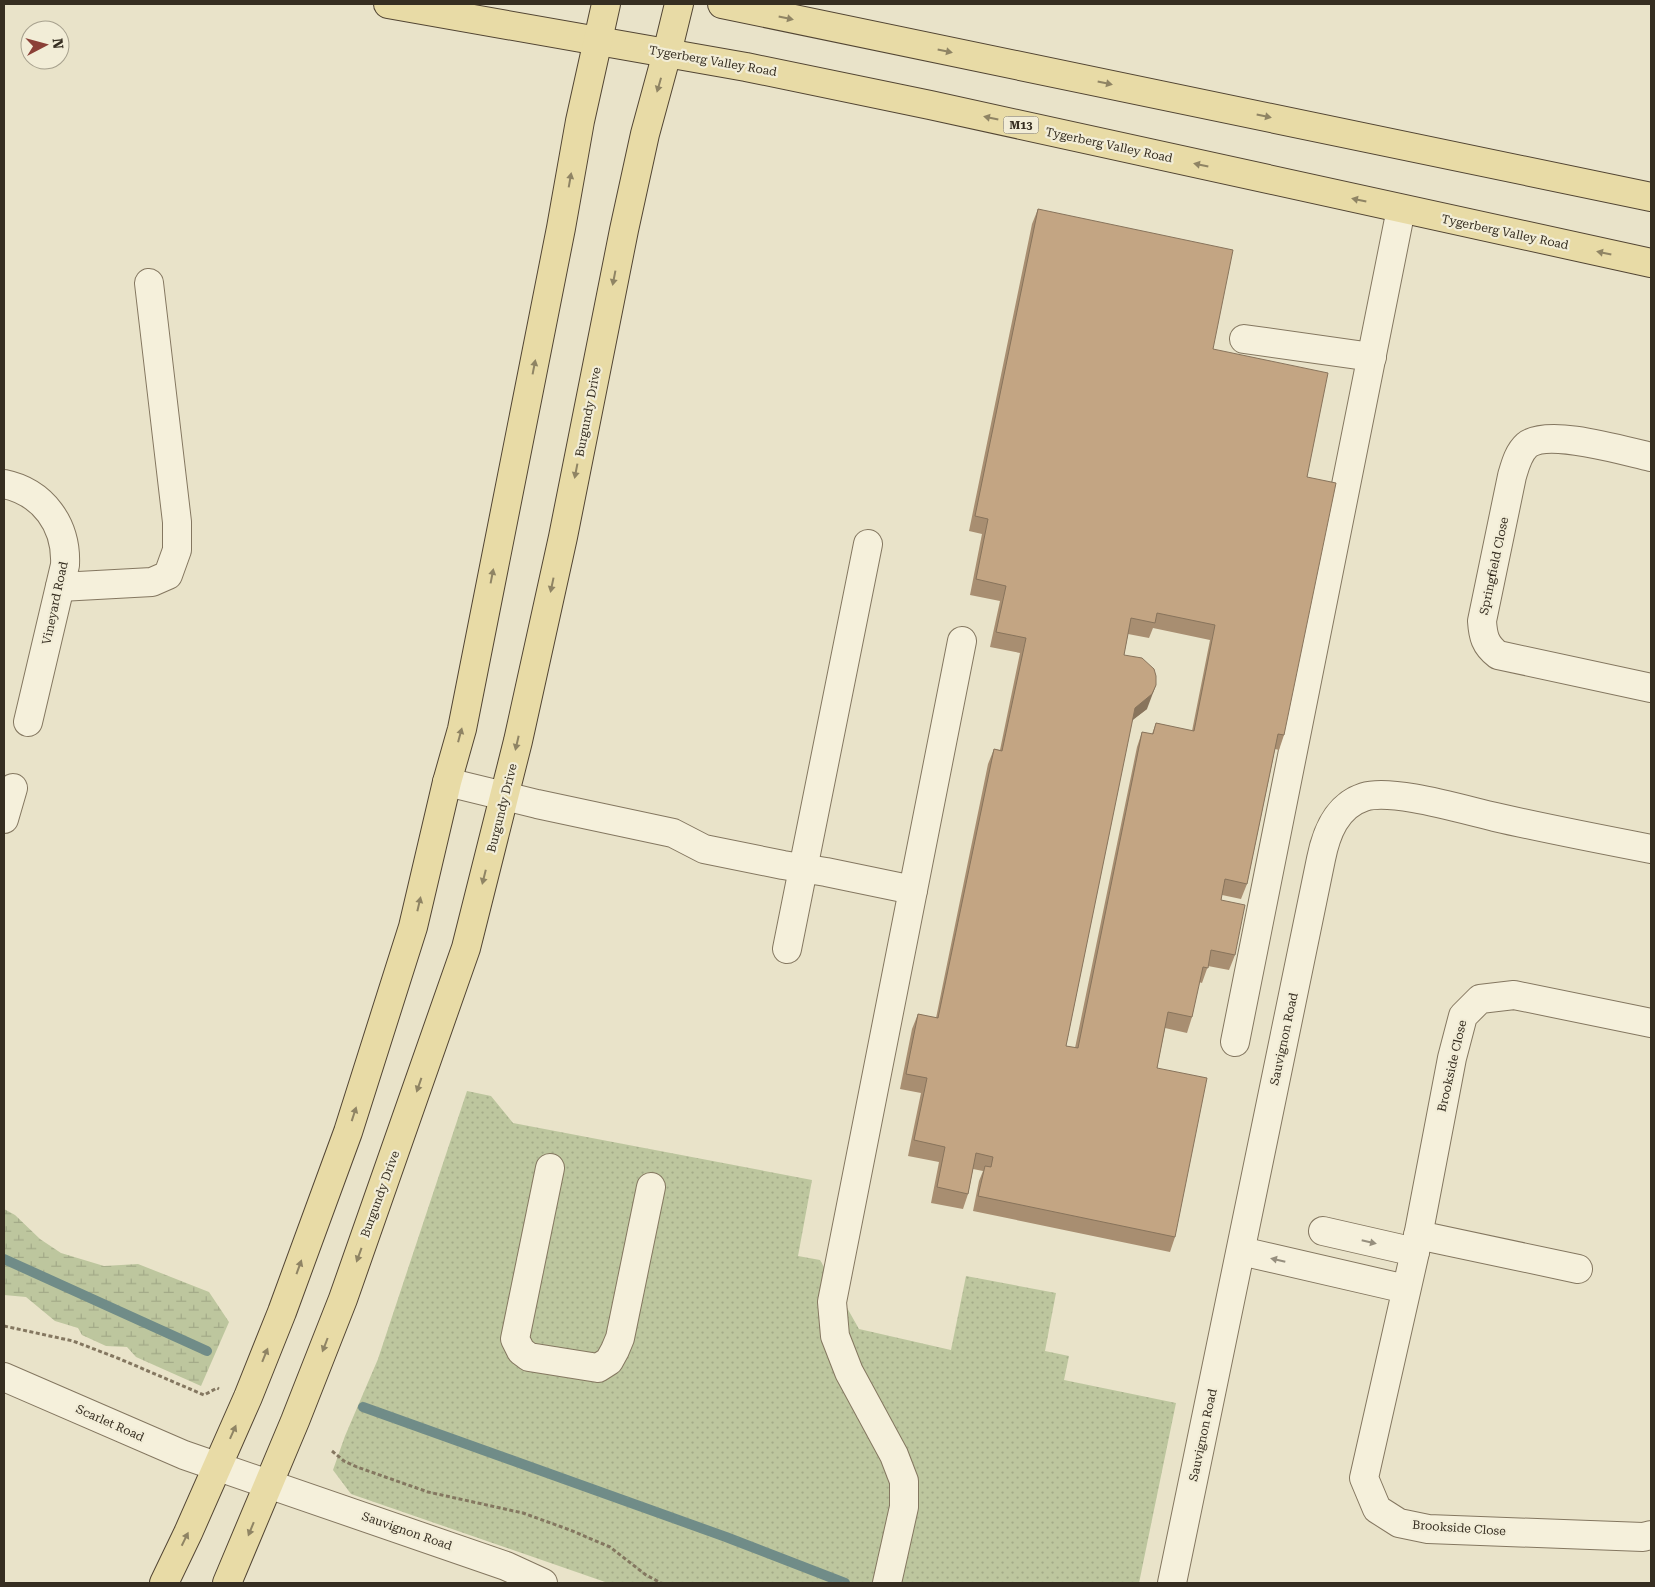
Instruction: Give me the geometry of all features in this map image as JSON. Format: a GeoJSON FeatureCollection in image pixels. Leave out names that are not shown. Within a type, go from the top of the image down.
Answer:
{"type":"FeatureCollection","features":[{"type":"Feature","properties":{"kind":"main road","name":"Tygerberg Valley Road"},"geometry":{"type":"LineString","coordinates":[[388,4],[746,67],[930,105],[1651,263]]}},
{"type":"Feature","properties":{"kind":"main road"},"geometry":{"type":"LineString","coordinates":[[164,1583],[248,1397],[282,1312],[348,1132],[413,927],[447,782],[462,729],[561,228],[580,121],[606,4]]}},
{"type":"Feature","properties":{"kind":"main road","name":"Burgundy Drive"},"geometry":{"type":"LineString","coordinates":[[227,1583],[343,1299],[466,948],[505,796],[563,537],[645,134],[668,53],[679,4]]}},
{"type":"Feature","properties":{"kind":"main road"},"geometry":{"type":"LineString","coordinates":[[722,4],[1651,197]]}},
{"type":"Feature","properties":{"kind":"street"},"geometry":{"type":"LineString","coordinates":[[1235,1042],[1401,209]]}},
{"type":"Feature","properties":{"kind":"street"},"geometry":{"type":"LineString","coordinates":[[60,587],[152,582],[168,575],[177,550],[176,512],[149,283]]}},
{"type":"Feature","properties":{"kind":"street"},"geometry":{"type":"LineString","coordinates":[[1244,339],[1372,357]]}},
{"type":"Feature","properties":{"kind":"street","name":"Springfield Close"},"geometry":{"type":"LineString","coordinates":[[1651,457],[1562,438],[1541,440],[1527,445],[1517,458],[1512,476],[1482,621],[1483,636],[1490,648],[1498,655],[1651,688]]}},
{"type":"Feature","properties":{"kind":"street","name":"Vineyard Road"},"geometry":{"type":"LineString","coordinates":[[4,484],[14,486],[31,494],[42,502],[59,525],[66,551],[60,587],[28,722]]}},
{"type":"Feature","properties":{"kind":"street"},"geometry":{"type":"LineString","coordinates":[[787,950],[868,544]]}},
{"type":"Feature","properties":{"kind":"street"},"geometry":{"type":"LineString","coordinates":[[887,1583],[904,1507],[904,1481],[894,1455],[849,1372],[835,1336],[832,1302],[962,642]]}},
{"type":"Feature","properties":{"kind":"street"},"geometry":{"type":"LineString","coordinates":[[447,782],[673,833],[704,849],[914,890]]}},
{"type":"Feature","properties":{"kind":"street"},"geometry":{"type":"LineString","coordinates":[[4,819],[13,788]]}},
{"type":"Feature","properties":{"kind":"street","name":"Sauvignon Road"},"geometry":{"type":"LineString","coordinates":[[1172,1583],[1326,836],[1330,827],[1344,810],[1363,797],[1382,794],[1651,849]]}},
{"type":"Feature","properties":{"kind":"street","name":"Brookside Close"},"geometry":{"type":"LineString","coordinates":[[1651,1022],[1514,996],[1480,999],[1463,1016],[1452,1058],[1417,1244],[1364,1478],[1377,1509],[1398,1523],[1428,1528],[1643,1538],[1651,1535]]}},
{"type":"Feature","properties":{"kind":"street"},"geometry":{"type":"LineString","coordinates":[[550,1168],[515,1338],[521,1351],[529,1357],[598,1368],[609,1361],[620,1338],[651,1187]]}},
{"type":"Feature","properties":{"kind":"street"},"geometry":{"type":"LineString","coordinates":[[1323,1232],[1417,1244],[1578,1269]]}},
{"type":"Feature","properties":{"kind":"street"},"geometry":{"type":"LineString","coordinates":[[1240,1251],[1406,1289]]}},
{"type":"Feature","properties":{"kind":"street","name":"Scarlet Road"},"geometry":{"type":"LineString","coordinates":[[4,1377],[172,1450],[269,1484]]}},
{"type":"Feature","properties":{"kind":"street","name":"Sauvignon Road"},"geometry":{"type":"LineString","coordinates":[[269,1484],[506,1566],[543,1583]]}},
{"type":"Feature","properties":{"kind":"path"},"geometry":{"type":"LineString","coordinates":[[4,1326],[73,1341],[204,1395],[217,1388],[222,1390]]}},
{"type":"Feature","properties":{"kind":"path"},"geometry":{"type":"LineString","coordinates":[[332,1451],[344,1461],[357,1467],[428,1492],[523,1513],[570,1530],[610,1547],[661,1583]]}},
{"type":"Feature","properties":{"kind":"green space"},"geometry":{"type":"Polygon","coordinates":[[[467,1091],[491,1096],[513,1123],[812,1180],[798,1256],[820,1260],[859,1329],[951,1350],[966,1276],[1056,1293],[1045,1351],[1069,1356],[1064,1380],[1176,1403],[1139,1583],[608,1583],[351,1494],[333,1470],[345,1436],[378,1359],[467,1091]]]}},
{"type":"Feature","properties":{"kind":"green space"},"geometry":{"type":"Polygon","coordinates":[[[4,1209],[15,1215],[40,1239],[61,1253],[104,1266],[138,1264],[209,1292],[229,1322],[201,1386],[136,1357],[127,1347],[106,1346],[82,1335],[78,1328],[55,1321],[26,1297],[4,1295],[4,1209]]]}},
{"type":"Feature","properties":{"kind":"building"},"geometry":{"type":"Polygon","coordinates":[[[1038,209],[1233,250],[1213,349],[1328,373],[1307,477],[1336,483],[1284,735],[1278,734],[1247,884],[1225,879],[1221,900],[1245,905],[1235,955],[1211,950],[1208,968],[1203,967],[1192,1017],[1168,1012],[1157,1068],[1207,1078],[1175,1237],[978,1196],[985,1166],[991,1167],[993,1157],[976,1153],[968,1194],[937,1187],[945,1147],[914,1140],[927,1078],[906,1074],[918,1014],[938,1018],[994,749],[1002,751],[1026,638],[996,632],[1006,586],[976,579],[988,519],[975,516],[1038,209]],[[1157,613],[1155,623],[1131,618],[1124,655],[1142,658],[1154,669],[1156,685],[1152,694],[1135,708],[1066,1046],[1078,1048],[1142,732],[1153,734],[1156,723],[1194,731],[1215,625],[1157,613]]]}},
{"type":"Feature","properties":{"kind":"waterway"},"geometry":{"type":"LineString","coordinates":[[4,1259],[207,1351]]}},
{"type":"Feature","properties":{"kind":"waterway"},"geometry":{"type":"LineString","coordinates":[[363,1407],[726,1537],[845,1583]]}}]}
